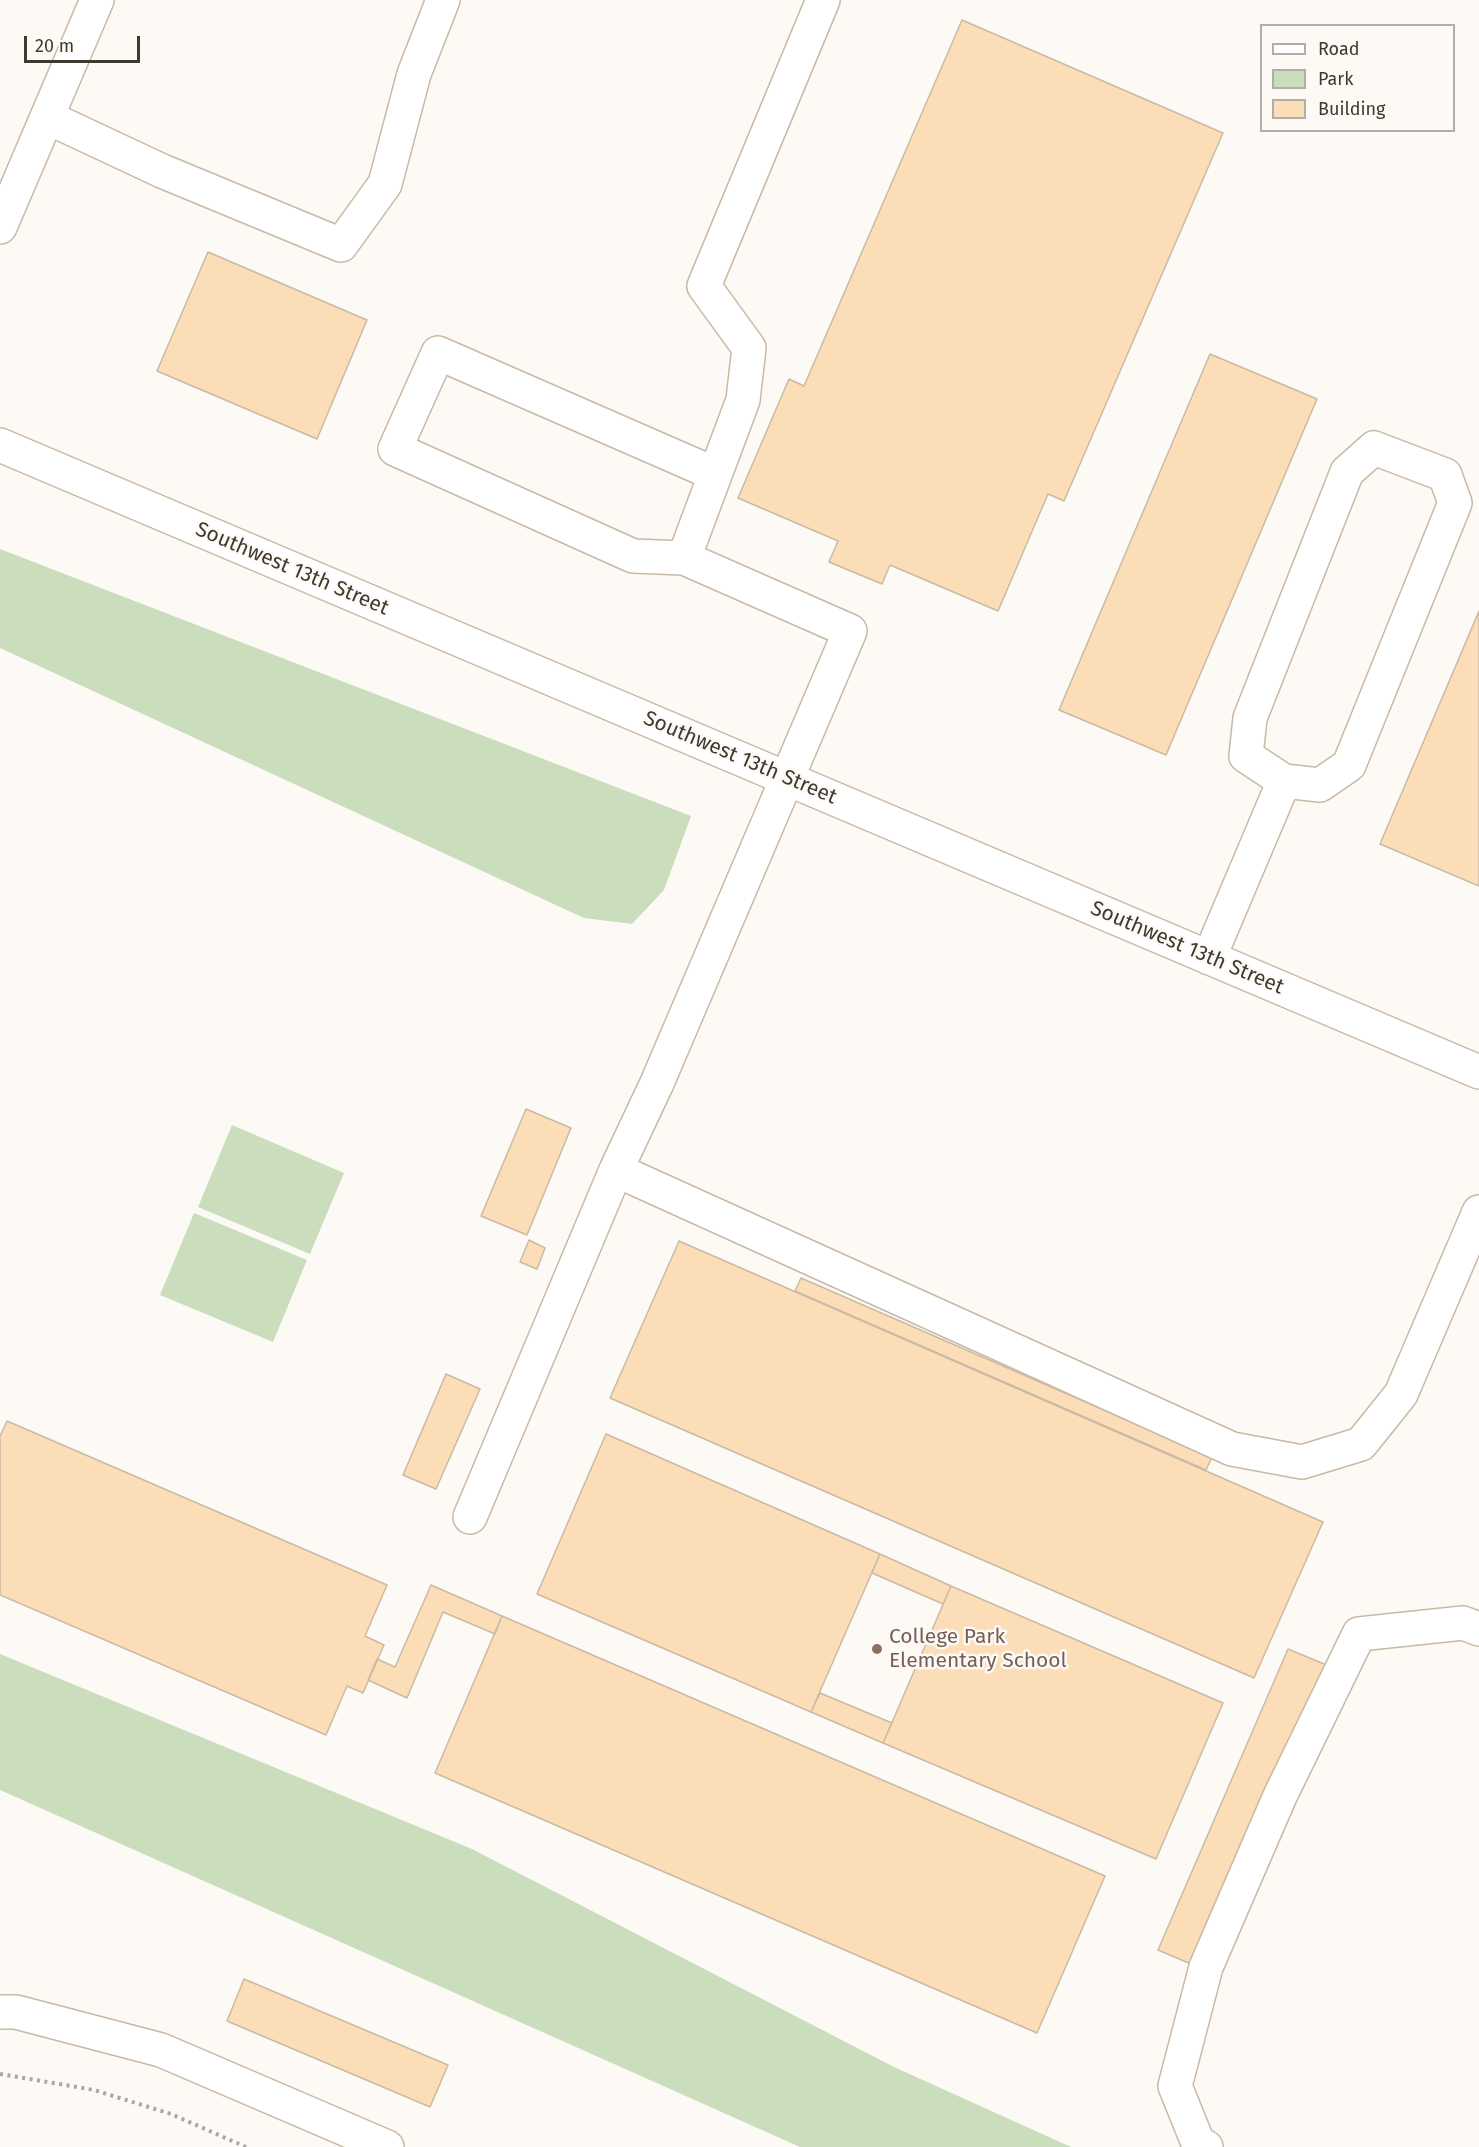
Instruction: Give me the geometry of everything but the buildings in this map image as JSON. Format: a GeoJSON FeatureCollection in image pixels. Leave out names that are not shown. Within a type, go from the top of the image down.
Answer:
{"type":"FeatureCollection","features":[{"type":"Feature","properties":{"kind":"street"},"geometry":{"type":"LineString","coordinates":[[0,227],[49,118],[97,0]]}},
{"type":"Feature","properties":{"kind":"street"},"geometry":{"type":"LineString","coordinates":[[49,118],[162,171],[341,245],[386,184],[414,74],[442,0]]}},
{"type":"Feature","properties":{"kind":"street"},"geometry":{"type":"LineString","coordinates":[[684,558],[743,400],[749,348],[705,286],[823,0]]}},
{"type":"Feature","properties":{"kind":"street"},"geometry":{"type":"LineString","coordinates":[[470,1517],[616,1170],[657,1083],[850,631],[684,558],[633,556],[395,449],[438,353],[716,474]]}},
{"type":"Feature","properties":{"kind":"street","name":"Southwest 13th Street"},"geometry":{"type":"LineString","coordinates":[[0,445],[1479,1072]]}},
{"type":"Feature","properties":{"kind":"street"},"geometry":{"type":"LineString","coordinates":[[1374,448],[1445,475],[1455,503],[1349,765],[1320,785],[1284,781],[1246,756],[1250,718],[1347,472],[1374,448]]}},
{"type":"Feature","properties":{"kind":"street"},"geometry":{"type":"LineString","coordinates":[[1209,958],[1284,781]]}},
{"type":"Feature","properties":{"kind":"street"},"geometry":{"type":"LineString","coordinates":[[616,1170],[1232,1449],[1302,1462],[1361,1444],[1401,1394],[1479,1212]]}},
{"type":"Feature","properties":{"kind":"street"},"geometry":{"type":"LineString","coordinates":[[1206,2147],[1198,2143],[1175,2086],[1206,1967],[1280,1796],[1359,1634],[1463,1623],[1479,1629]]}},
{"type":"Feature","properties":{"kind":"street"},"geometry":{"type":"LineString","coordinates":[[0,2012],[16,2012],[161,2050],[387,2147]]}},
{"type":"Feature","properties":{"kind":"path"},"geometry":{"type":"LineString","coordinates":[[0,2074],[94,2090],[171,2114],[246,2147]]}},
{"type":"Feature","properties":{"kind":"green space"},"geometry":{"type":"Polygon","coordinates":[[[0,549],[691,816],[664,890],[632,924],[584,918],[0,648],[0,549]]]}},
{"type":"Feature","properties":{"kind":"green space"},"geometry":{"type":"Polygon","coordinates":[[[232,1125],[344,1173],[310,1254],[198,1207],[232,1125]]]}},
{"type":"Feature","properties":{"kind":"green space"},"geometry":{"type":"Polygon","coordinates":[[[194,1213],[307,1260],[273,1342],[160,1295],[194,1213]]]}},
{"type":"Feature","properties":{"kind":"green space"},"geometry":{"type":"Polygon","coordinates":[[[0,1654],[472,1849],[894,2067],[1071,2147],[800,2147],[0,1790],[0,1654]]]}},
{"type":"Feature","properties":{"kind":"place","name":"College Park Elementary School"},"geometry":{"type":"Point","coordinates":[877,1649]}}]}
